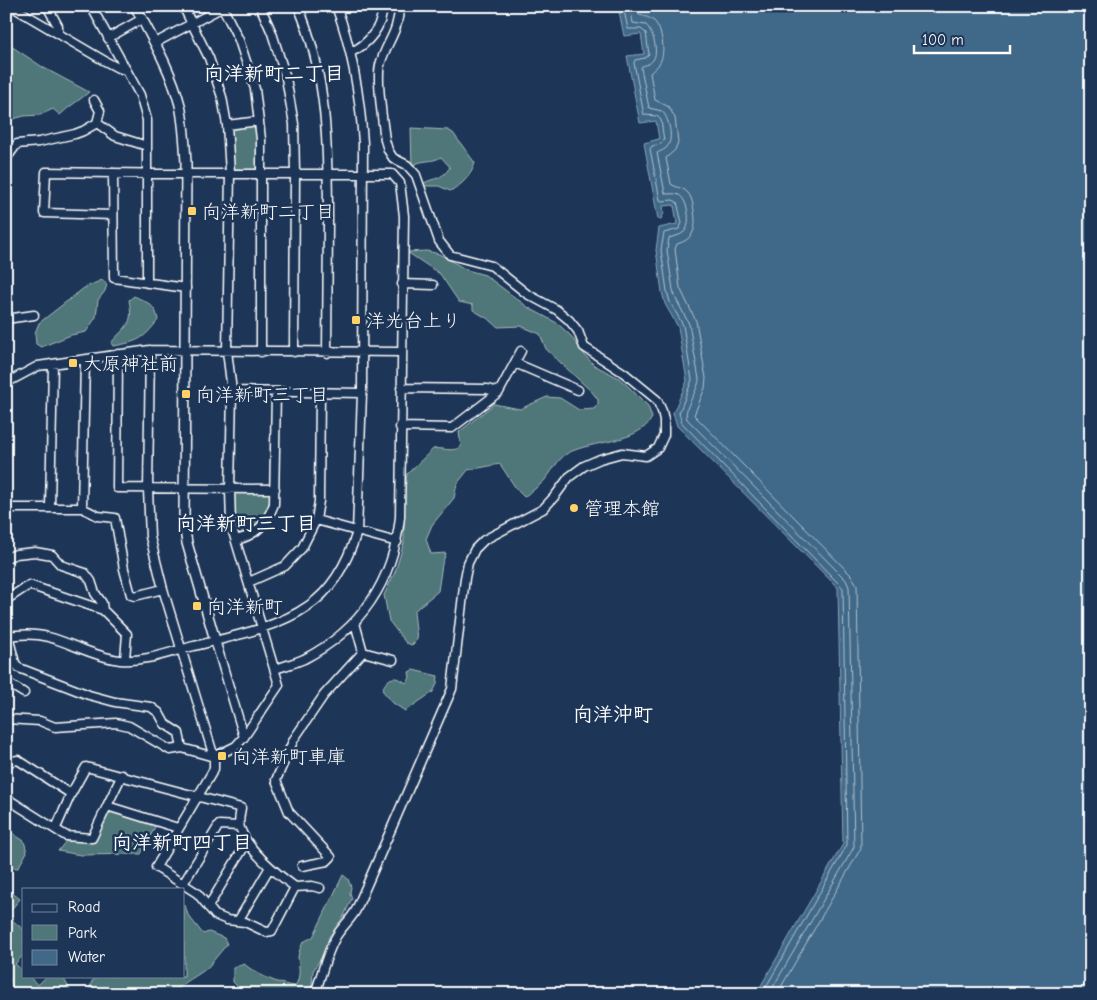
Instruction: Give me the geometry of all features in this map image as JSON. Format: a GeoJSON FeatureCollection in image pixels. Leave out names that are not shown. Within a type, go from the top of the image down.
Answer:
{"type":"FeatureCollection","features":[{"type":"Feature","properties":{"kind":"street"},"geometry":{"type":"LineString","coordinates":[[12,6],[118,68],[125,70]]}},
{"type":"Feature","properties":{"kind":"street"},"geometry":{"type":"LineString","coordinates":[[47,6],[58,26],[58,33]]}},
{"type":"Feature","properties":{"kind":"street"},"geometry":{"type":"LineString","coordinates":[[91,6],[140,96],[147,120],[147,283]]}},
{"type":"Feature","properties":{"kind":"street"},"geometry":{"type":"LineString","coordinates":[[135,6],[155,43],[180,106],[185,142],[186,174],[184,524],[187,543],[244,737]]}},
{"type":"Feature","properties":{"kind":"street"},"geometry":{"type":"LineString","coordinates":[[6,719],[40,721],[55,727],[116,723],[129,726],[170,750],[182,748],[214,756],[236,746],[279,685],[232,525],[230,489],[232,391],[227,351],[230,173],[227,125],[222,97],[209,58],[183,6]]}},
{"type":"Feature","properties":{"kind":"street"},"geometry":{"type":"LineString","coordinates":[[260,6],[272,32],[286,78],[294,124],[294,352]]}},
{"type":"Feature","properties":{"kind":"street"},"geometry":{"type":"LineString","coordinates":[[298,6],[318,68],[326,125],[328,174],[327,352]]}},
{"type":"Feature","properties":{"kind":"street"},"geometry":{"type":"LineString","coordinates":[[182,748],[179,733],[165,724],[159,713],[151,707],[115,702],[89,695],[19,668],[15,663],[7,636],[32,634],[48,637],[100,656],[125,659],[150,658],[262,627],[286,618],[308,606],[326,591],[341,570],[358,532],[362,393],[363,174],[361,117],[352,52],[336,6]]}},
{"type":"Feature","properties":{"kind":"street"},"geometry":{"type":"LineString","coordinates":[[352,52],[358,49],[378,27],[383,15],[382,6]]}},
{"type":"Feature","properties":{"kind":"street"},"geometry":{"type":"LineString","coordinates":[[315,994],[328,954],[337,936],[356,910],[452,689],[465,578],[468,563],[475,549],[494,534],[542,510],[556,496],[569,478],[584,466],[622,453],[646,456],[658,448],[664,436],[664,420],[657,400],[624,373],[584,347],[578,331],[569,320],[557,310],[527,294],[492,266],[450,255],[438,241],[416,175],[407,166],[393,158],[385,140],[379,74],[382,59],[398,25],[399,6]]}},
{"type":"Feature","properties":{"kind":"street"},"geometry":{"type":"LineString","coordinates":[[155,43],[223,7],[239,40],[255,89],[259,121],[262,173],[261,352]]}},
{"type":"Feature","properties":{"kind":"street"},"geometry":{"type":"LineString","coordinates":[[108,38],[142,19]]}},
{"type":"Feature","properties":{"kind":"street"},"geometry":{"type":"LineString","coordinates":[[6,159],[17,144],[39,142],[75,134],[97,123],[100,111],[94,100]]}},
{"type":"Feature","properties":{"kind":"street"},"geometry":{"type":"LineString","coordinates":[[227,125],[259,121]]}},
{"type":"Feature","properties":{"kind":"street"},"geometry":{"type":"LineString","coordinates":[[97,123],[115,136],[147,146]]}},
{"type":"Feature","properties":{"kind":"street"},"geometry":{"type":"LineString","coordinates":[[113,215],[44,213],[46,172],[392,174],[400,182],[404,216],[400,517],[397,542],[389,570],[375,596],[355,623],[326,646],[302,660],[275,669]]}},
{"type":"Feature","properties":{"kind":"street"},"geometry":{"type":"LineString","coordinates":[[113,172],[114,278],[186,288]]}},
{"type":"Feature","properties":{"kind":"street"},"geometry":{"type":"LineString","coordinates":[[402,284],[433,285]]}},
{"type":"Feature","properties":{"kind":"street"},"geometry":{"type":"LineString","coordinates":[[6,319],[34,315]]}},
{"type":"Feature","properties":{"kind":"street"},"geometry":{"type":"LineString","coordinates":[[6,383],[38,366],[150,350],[401,352]]}},
{"type":"Feature","properties":{"kind":"street"},"geometry":{"type":"LineString","coordinates":[[150,350],[148,489],[150,537],[163,589],[214,756],[214,769],[156,867],[197,893],[215,915],[227,920],[245,922],[266,932],[272,932],[295,887]]}},
{"type":"Feature","properties":{"kind":"street"},"geometry":{"type":"LineString","coordinates":[[400,428],[452,428],[499,392],[521,351]]}},
{"type":"Feature","properties":{"kind":"street"},"geometry":{"type":"LineString","coordinates":[[118,354],[117,488],[275,489]]}},
{"type":"Feature","properties":{"kind":"street"},"geometry":{"type":"LineString","coordinates":[[82,508],[85,360]]}},
{"type":"Feature","properties":{"kind":"street"},"geometry":{"type":"LineString","coordinates":[[515,363],[578,390]]}},
{"type":"Feature","properties":{"kind":"street"},"geometry":{"type":"LineString","coordinates":[[50,507],[53,364]]}},
{"type":"Feature","properties":{"kind":"street"},"geometry":{"type":"LineString","coordinates":[[401,388],[487,389],[499,392]]}},
{"type":"Feature","properties":{"kind":"street"},"geometry":{"type":"LineString","coordinates":[[232,391],[362,393]]}},
{"type":"Feature","properties":{"kind":"street"},"geometry":{"type":"LineString","coordinates":[[236,540],[253,534],[267,520],[274,504],[276,392]]}},
{"type":"Feature","properties":{"kind":"street"},"geometry":{"type":"LineString","coordinates":[[249,582],[285,566],[302,548],[316,520],[319,501],[320,393]]}},
{"type":"Feature","properties":{"kind":"street"},"geometry":{"type":"LineString","coordinates":[[6,508],[82,508],[98,516],[115,518],[124,569],[131,595],[135,596],[163,589]]}},
{"type":"Feature","properties":{"kind":"street"},"geometry":{"type":"LineString","coordinates":[[316,520],[397,542]]}},
{"type":"Feature","properties":{"kind":"street"},"geometry":{"type":"LineString","coordinates":[[6,558],[16,554],[35,552],[52,555],[61,565],[85,573],[91,581],[94,593],[102,603],[103,610]]}},
{"type":"Feature","properties":{"kind":"street"},"geometry":{"type":"LineString","coordinates":[[6,600],[29,585],[103,610],[126,634],[125,659]]}},
{"type":"Feature","properties":{"kind":"street"},"geometry":{"type":"LineString","coordinates":[[355,623],[363,652]]}},
{"type":"Feature","properties":{"kind":"street"},"geometry":{"type":"LineString","coordinates":[[363,652],[393,660]]}},
{"type":"Feature","properties":{"kind":"street"},"geometry":{"type":"LineString","coordinates":[[302,866],[327,861],[331,857],[289,812],[276,780],[294,739],[324,695],[363,652]]}},
{"type":"Feature","properties":{"kind":"street"},"geometry":{"type":"LineString","coordinates":[[6,682],[24,693]]}},
{"type":"Feature","properties":{"kind":"street"},"geometry":{"type":"LineString","coordinates":[[6,762],[18,760],[71,794]]}},
{"type":"Feature","properties":{"kind":"street"},"geometry":{"type":"LineString","coordinates":[[56,828],[71,794],[86,767],[122,775],[241,808],[239,826],[247,842],[270,867],[295,887],[312,886],[320,888]]}},
{"type":"Feature","properties":{"kind":"street"},"geometry":{"type":"LineString","coordinates":[[6,798],[66,836],[92,838],[122,775]]}},
{"type":"Feature","properties":{"kind":"street"},"geometry":{"type":"LineString","coordinates":[[107,806],[178,828]]}},
{"type":"Feature","properties":{"kind":"street"},"geometry":{"type":"LineString","coordinates":[[183,884],[218,825],[239,826]]}},
{"type":"Feature","properties":{"kind":"street"},"geometry":{"type":"LineString","coordinates":[[208,907],[247,842]]}},
{"type":"Feature","properties":{"kind":"street"},"geometry":{"type":"LineString","coordinates":[[238,921],[270,867]]}},
{"type":"Feature","properties":{"kind":"green space"},"geometry":{"type":"Polygon","coordinates":[[[11,46],[44,68],[89,92],[60,115],[53,109],[40,115],[24,116],[6,121],[6,53],[11,46]]]}},
{"type":"Feature","properties":{"kind":"green space"},"geometry":{"type":"Polygon","coordinates":[[[253,123],[257,125],[258,167],[255,170],[235,169],[232,167],[231,129],[233,126],[253,123]]]}},
{"type":"Feature","properties":{"kind":"green space"},"geometry":{"type":"Polygon","coordinates":[[[411,128],[448,130],[453,133],[475,163],[466,180],[450,191],[439,186],[424,186],[422,184],[444,175],[450,167],[441,157],[419,162],[412,166],[411,128]]]}},
{"type":"Feature","properties":{"kind":"green space"},"geometry":{"type":"Polygon","coordinates":[[[427,251],[439,254],[467,270],[485,275],[529,308],[557,323],[571,336],[594,365],[619,378],[648,406],[652,418],[636,433],[568,453],[560,459],[543,482],[524,497],[517,490],[500,464],[468,470],[457,484],[454,498],[432,525],[426,539],[431,554],[446,553],[442,564],[438,591],[414,611],[417,640],[412,645],[406,643],[389,621],[384,595],[395,572],[404,543],[404,496],[407,474],[433,449],[454,450],[461,447],[459,432],[494,404],[520,409],[547,397],[560,398],[579,410],[594,409],[598,404],[598,400],[593,393],[546,349],[540,334],[521,326],[498,327],[473,310],[473,305],[459,302],[440,274],[407,252],[427,251]]]}},
{"type":"Feature","properties":{"kind":"green space"},"geometry":{"type":"Polygon","coordinates":[[[102,280],[107,284],[105,291],[98,300],[96,317],[86,332],[71,335],[41,347],[36,344],[35,333],[39,323],[84,288],[102,280]]]}},
{"type":"Feature","properties":{"kind":"green space"},"geometry":{"type":"Polygon","coordinates":[[[134,296],[153,307],[158,320],[139,339],[113,346],[111,343],[128,324],[130,315],[129,300],[134,296]]]}},
{"type":"Feature","properties":{"kind":"green space"},"geometry":{"type":"Polygon","coordinates":[[[235,492],[268,492],[271,495],[265,519],[249,533],[241,535],[237,534],[233,520],[233,494],[235,492]]]}},
{"type":"Feature","properties":{"kind":"green space"},"geometry":{"type":"Polygon","coordinates":[[[413,670],[438,676],[437,684],[433,692],[405,711],[393,703],[382,690],[392,678],[406,683],[410,678],[409,672],[413,670]]]}},
{"type":"Feature","properties":{"kind":"green space"},"geometry":{"type":"Polygon","coordinates":[[[112,812],[156,825],[141,854],[81,855],[58,851],[66,841],[96,840],[108,814],[112,812]]]}},
{"type":"Feature","properties":{"kind":"green space"},"geometry":{"type":"Polygon","coordinates":[[[6,829],[24,841],[27,852],[18,868],[6,867],[6,829]]]}},
{"type":"Feature","properties":{"kind":"green space"},"geometry":{"type":"Polygon","coordinates":[[[343,875],[348,879],[352,898],[344,916],[329,937],[326,950],[313,971],[312,985],[307,994],[242,994],[233,982],[233,968],[244,964],[268,978],[282,984],[295,986],[299,976],[298,956],[303,942],[313,937],[343,875]]]}},
{"type":"Feature","properties":{"kind":"green space"},"geometry":{"type":"Polygon","coordinates":[[[6,888],[20,899],[10,911],[12,920],[22,928],[22,956],[15,964],[22,970],[22,978],[30,978],[38,985],[45,978],[64,978],[72,994],[14,993],[7,965],[10,948],[6,945],[6,888]]]}},
{"type":"Feature","properties":{"kind":"green space"},"geometry":{"type":"Polygon","coordinates":[[[185,905],[188,915],[203,934],[209,932],[224,938],[227,944],[209,966],[186,982],[175,994],[88,994],[92,981],[96,978],[185,978],[185,905]]]}},
{"type":"Feature","properties":{"kind":"water"},"geometry":{"type":"Polygon","coordinates":[[[618,6],[1091,6],[1091,994],[756,994],[843,844],[838,588],[677,426],[673,413],[687,381],[678,327],[665,304],[662,292],[656,250],[659,228],[677,224],[674,205],[663,206],[664,213],[661,219],[658,219],[644,143],[659,139],[656,121],[640,123],[627,56],[644,54],[641,34],[624,36],[618,6]]]}},
{"type":"Feature","properties":{"kind":"place","name":"向洋新町二丁目"},"geometry":{"type":"Point","coordinates":[192,211]}},
{"type":"Feature","properties":{"kind":"place","name":"洋光台上り"},"geometry":{"type":"Point","coordinates":[356,320]}},
{"type":"Feature","properties":{"kind":"place","name":"大原神社前"},"geometry":{"type":"Point","coordinates":[73,363]}},
{"type":"Feature","properties":{"kind":"place","name":"向洋新町三丁目"},"geometry":{"type":"Point","coordinates":[186,394]}},
{"type":"Feature","properties":{"kind":"place","name":"管理本館"},"geometry":{"type":"Point","coordinates":[574,508]}},
{"type":"Feature","properties":{"kind":"place","name":"向洋新町"},"geometry":{"type":"Point","coordinates":[197,606]}},
{"type":"Feature","properties":{"kind":"place","name":"向洋新町車庫"},"geometry":{"type":"Point","coordinates":[222,756]}},
{"type":"Feature","properties":{"kind":"district","name":"向洋新町二丁目"},"geometry":{"type":"Point","coordinates":[274,73]}},
{"type":"Feature","properties":{"kind":"district","name":"向洋新町三丁目"},"geometry":{"type":"Point","coordinates":[246,523]}},
{"type":"Feature","properties":{"kind":"district","name":"向洋沖町"},"geometry":{"type":"Point","coordinates":[613,714]}},
{"type":"Feature","properties":{"kind":"district","name":"向洋新町四丁目"},"geometry":{"type":"Point","coordinates":[182,842]}}]}
